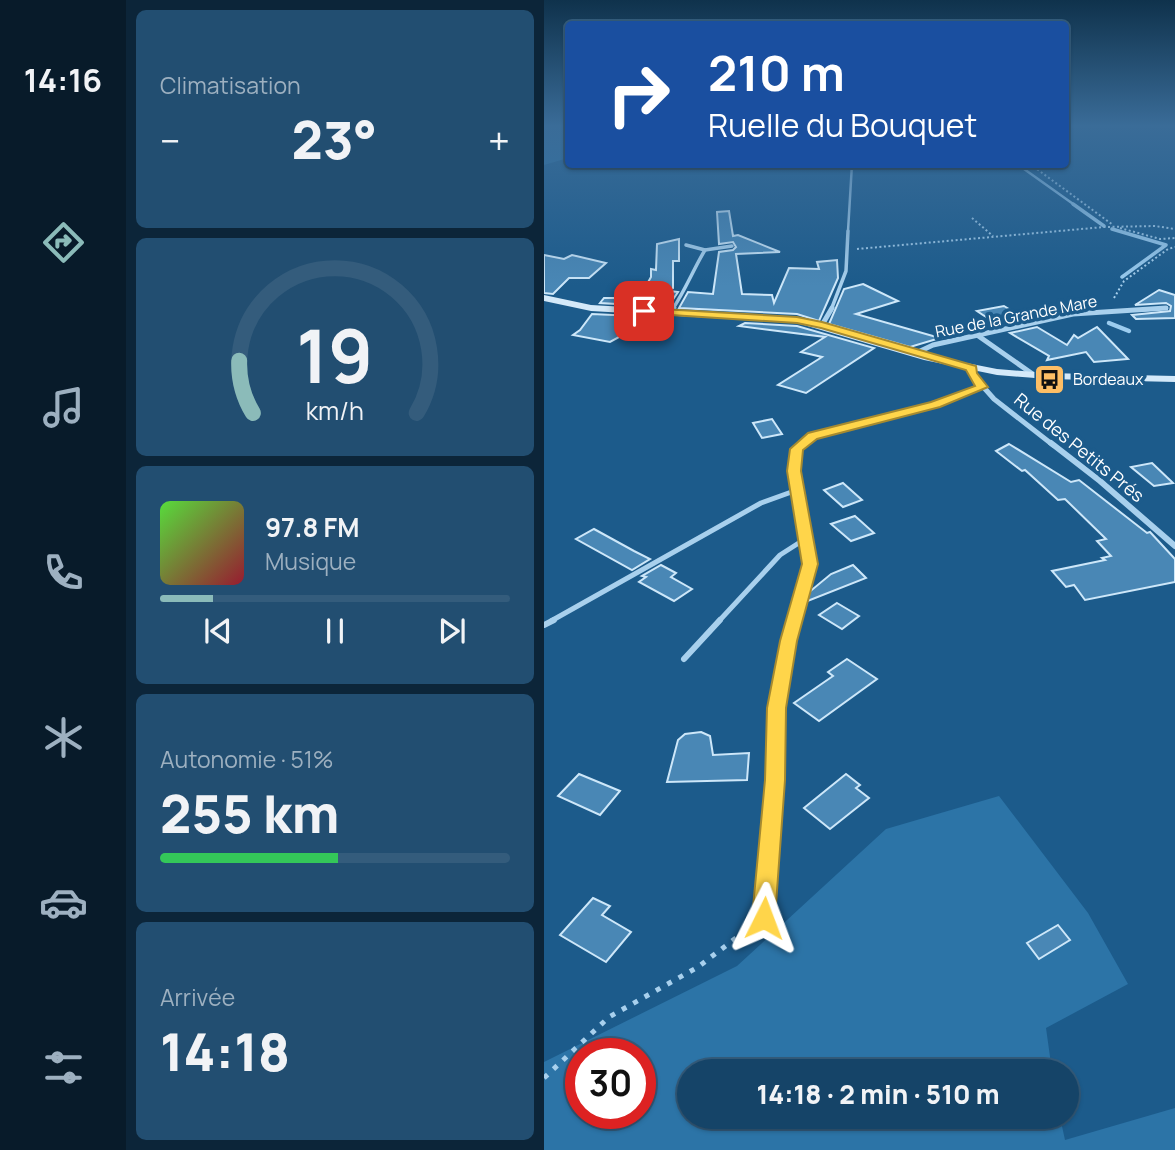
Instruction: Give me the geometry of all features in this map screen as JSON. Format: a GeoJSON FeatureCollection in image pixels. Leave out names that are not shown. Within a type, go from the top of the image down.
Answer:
{"type":"FeatureCollection","features":[{"type":"Feature","properties":{"kind":"main road"},"geometry":{"type":"LineString","coordinates":[[544,298],[591,308],[797,320],[972,368],[1034,375],[1175,379]]}},
{"type":"Feature","properties":{"kind":"street"},"geometry":{"type":"LineString","coordinates":[[822,325],[840,298],[847,271],[848,232]]}},
{"type":"Feature","properties":{"kind":"street"},"geometry":{"type":"LineString","coordinates":[[686,245],[705,250],[732,246]]}},
{"type":"Feature","properties":{"kind":"street"},"geometry":{"type":"LineString","coordinates":[[670,313],[684,293],[688,279],[705,250]]}},
{"type":"Feature","properties":{"kind":"street","name":"Rue de la Grande Mare"},"geometry":{"type":"LineString","coordinates":[[914,354],[933,345],[1073,314],[1166,308]]}},
{"type":"Feature","properties":{"kind":"street"},"geometry":{"type":"LineString","coordinates":[[977,335],[1034,375]]}},
{"type":"Feature","properties":{"kind":"street","name":"Rue des Petits Prés"},"geometry":{"type":"LineString","coordinates":[[972,368],[971,373],[982,387],[1100,481],[1175,546]]}},
{"type":"Feature","properties":{"kind":"street"},"geometry":{"type":"LineString","coordinates":[[764,918],[775,780],[777,708],[788,641],[810,564],[794,471],[796,449],[812,436],[935,404],[982,387]]}},
{"type":"Feature","properties":{"kind":"lane"},"geometry":{"type":"LineString","coordinates":[[848,232],[850,179]]}},
{"type":"Feature","properties":{"kind":"lane"},"geometry":{"type":"LineString","coordinates":[[544,625],[761,503],[797,490]]}},
{"type":"Feature","properties":{"kind":"lane"},"geometry":{"type":"LineString","coordinates":[[685,659],[780,555],[805,539]]}},
{"type":"Feature","properties":{"kind":"path"},"geometry":{"type":"LineString","coordinates":[[1050,179],[1115,226],[1160,239],[1175,238]]}},
{"type":"Feature","properties":{"kind":"path"},"geometry":{"type":"LineString","coordinates":[[972,218],[993,236]]}},
{"type":"Feature","properties":{"kind":"path"},"geometry":{"type":"LineString","coordinates":[[848,250],[1115,226],[1175,229]]}},
{"type":"Feature","properties":{"kind":"path"},"geometry":{"type":"LineString","coordinates":[[1110,310],[1116,291],[1124,281],[1168,249],[1175,247]]}},
{"type":"Feature","properties":{"kind":"path"},"geometry":{"type":"LineString","coordinates":[[544,1078],[609,1017],[698,967],[764,918]]}},
{"type":"Feature","properties":{"kind":"shaded area"},"geometry":{"type":"Polygon","coordinates":[[[999,796],[1088,913],[1128,984],[1046,1028],[1050,1059],[677,1059],[677,1129],[1063,1129],[1065,1140],[1175,1108],[1175,1150],[544,1150],[544,1062],[565,1052],[565,1129],[656,1129],[656,1038],[592,1038],[737,966],[886,829],[999,796]]]}},
{"type":"Feature","properties":{"kind":"building"},"geometry":{"type":"Polygon","coordinates":[[[729,211],[733,236],[738,235],[780,252],[736,254],[742,294],[772,295],[774,303],[789,268],[819,269],[817,262],[837,260],[838,278],[819,321],[797,314],[679,308],[688,292],[713,294],[719,252],[736,247],[733,242],[719,244],[717,212],[729,211]]]}},
{"type":"Feature","properties":{"kind":"building"},"geometry":{"type":"Polygon","coordinates":[[[679,239],[679,261],[673,261],[673,288],[670,291],[678,292],[668,307],[600,303],[604,298],[632,298],[642,293],[651,277],[651,269],[656,270],[657,244],[679,239]]]}},
{"type":"Feature","properties":{"kind":"building"},"geometry":{"type":"Polygon","coordinates":[[[544,255],[564,259],[572,255],[606,263],[589,278],[569,278],[553,294],[544,293],[544,255]]]}},
{"type":"Feature","properties":{"kind":"building"},"geometry":{"type":"Polygon","coordinates":[[[863,284],[898,301],[856,314],[940,338],[910,347],[829,324],[844,289],[863,284]]]}},
{"type":"Feature","properties":{"kind":"building"},"geometry":{"type":"Polygon","coordinates":[[[1159,290],[1175,295],[1175,318],[1136,319],[1132,315],[1170,311],[1171,306],[1166,303],[1135,305],[1159,290]]]}},
{"type":"Feature","properties":{"kind":"building"},"geometry":{"type":"Polygon","coordinates":[[[1004,306],[1025,319],[998,325],[977,311],[1004,306]]]}},
{"type":"Feature","properties":{"kind":"building"},"geometry":{"type":"Polygon","coordinates":[[[592,314],[656,317],[610,342],[573,335],[592,314]]]}},
{"type":"Feature","properties":{"kind":"building"},"geometry":{"type":"Polygon","coordinates":[[[745,323],[797,326],[874,348],[806,393],[778,385],[822,357],[801,352],[825,337],[739,326],[745,323]]]}},
{"type":"Feature","properties":{"kind":"building"},"geometry":{"type":"Polygon","coordinates":[[[1037,327],[1067,345],[1074,335],[1078,338],[1097,327],[1128,359],[1094,362],[1086,352],[1047,360],[1049,356],[1010,333],[1037,327]]]}},
{"type":"Feature","properties":{"kind":"building"},"geometry":{"type":"Polygon","coordinates":[[[772,419],[782,434],[762,438],[753,423],[772,419]]]}},
{"type":"Feature","properties":{"kind":"building"},"geometry":{"type":"Polygon","coordinates":[[[1009,444],[1071,482],[1079,480],[1147,533],[1150,532],[1175,559],[1175,582],[1085,600],[1074,585],[1066,587],[1052,571],[1105,560],[1102,558],[1111,556],[1097,541],[1106,539],[1065,499],[1058,500],[1025,470],[1022,471],[996,451],[1009,444]]]}},
{"type":"Feature","properties":{"kind":"building"},"geometry":{"type":"Polygon","coordinates":[[[1152,463],[1173,483],[1154,486],[1131,467],[1152,463]]]}},
{"type":"Feature","properties":{"kind":"building"},"geometry":{"type":"Polygon","coordinates":[[[843,483],[862,500],[843,507],[824,490],[843,483]]]}},
{"type":"Feature","properties":{"kind":"building"},"geometry":{"type":"Polygon","coordinates":[[[855,516],[874,533],[851,541],[831,524],[855,516]]]}},
{"type":"Feature","properties":{"kind":"building"},"geometry":{"type":"Polygon","coordinates":[[[594,529],[650,559],[632,570],[576,539],[594,529]]]}},
{"type":"Feature","properties":{"kind":"building"},"geometry":{"type":"Polygon","coordinates":[[[661,565],[676,573],[671,577],[692,589],[674,601],[639,582],[646,577],[642,576],[661,565]]]}},
{"type":"Feature","properties":{"kind":"building"},"geometry":{"type":"Polygon","coordinates":[[[853,565],[866,578],[805,602],[808,593],[831,574],[853,565]]]}},
{"type":"Feature","properties":{"kind":"building"},"geometry":{"type":"Polygon","coordinates":[[[837,603],[859,616],[842,629],[819,615],[837,603]]]}},
{"type":"Feature","properties":{"kind":"building"},"geometry":{"type":"Polygon","coordinates":[[[847,659],[877,679],[819,721],[794,703],[833,676],[828,672],[847,659]]]}},
{"type":"Feature","properties":{"kind":"building"},"geometry":{"type":"Polygon","coordinates":[[[701,732],[710,736],[713,755],[749,753],[747,780],[667,782],[678,740],[685,734],[701,732]]]}},
{"type":"Feature","properties":{"kind":"building"},"geometry":{"type":"Polygon","coordinates":[[[579,774],[620,791],[600,815],[558,796],[579,774]]]}},
{"type":"Feature","properties":{"kind":"building"},"geometry":{"type":"Polygon","coordinates":[[[846,774],[860,785],[856,788],[869,798],[830,829],[804,808],[846,774]]]}},
{"type":"Feature","properties":{"kind":"building"},"geometry":{"type":"Polygon","coordinates":[[[593,898],[610,906],[602,915],[631,932],[606,962],[560,935],[593,898]]]}},
{"type":"Feature","properties":{"kind":"building"},"geometry":{"type":"Polygon","coordinates":[[[1058,925],[1070,940],[1039,959],[1027,943],[1058,925]]]}},
{"type":"Feature","properties":{"kind":"waterway"},"geometry":{"type":"LineString","coordinates":[[1038,179],[1076,206]]}},
{"type":"Feature","properties":{"kind":"waterway"},"geometry":{"type":"LineString","coordinates":[[1073,204],[1104,226]]}},
{"type":"Feature","properties":{"kind":"waterway"},"geometry":{"type":"LineString","coordinates":[[1112,229],[1166,245],[1122,277]]}},
{"type":"Feature","properties":{"kind":"waterway"},"geometry":{"type":"LineString","coordinates":[[1109,323],[1129,331]]}},
{"type":"Feature","properties":{"kind":"place","name":"Bordeaux"},"geometry":{"type":"Point","coordinates":[1050,379]}},
{"type":"Feature","properties":{"kind":"route"},"geometry":{"type":"LineString","coordinates":[[644,311],[797,320],[822,325],[972,368],[971,373],[982,387],[935,404],[812,436],[796,449],[794,471],[810,564],[788,641],[777,708],[775,780],[767,850],[764,918]]}}]}
